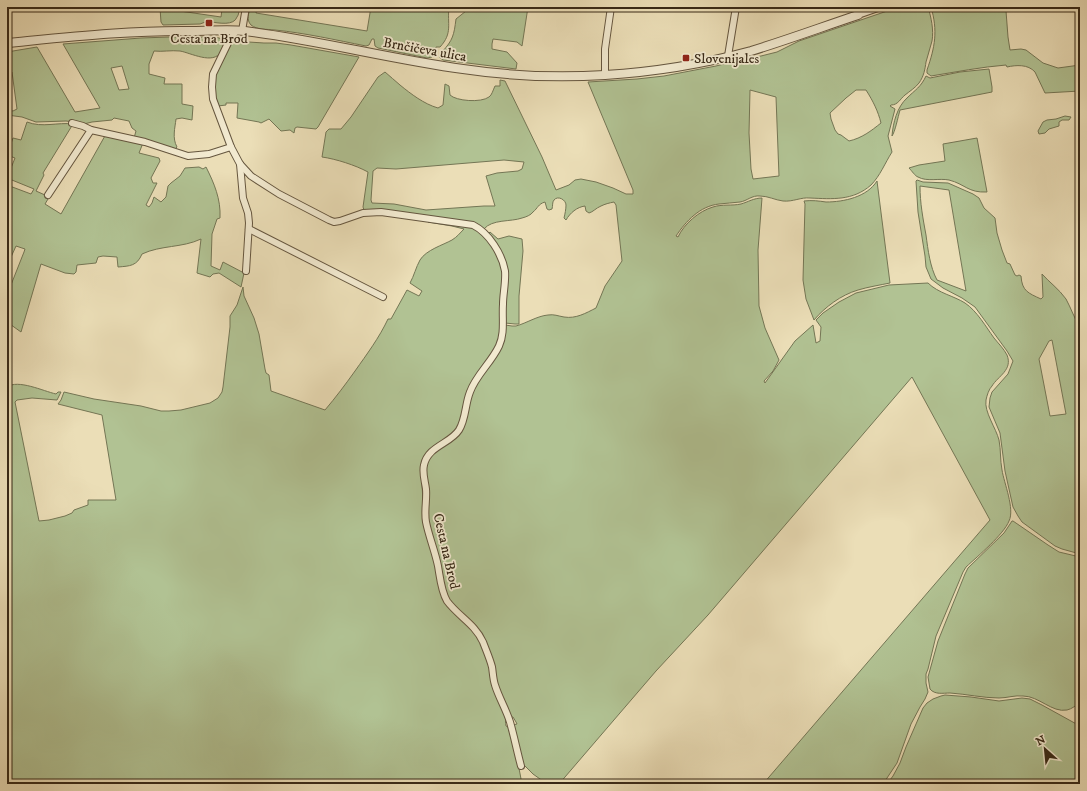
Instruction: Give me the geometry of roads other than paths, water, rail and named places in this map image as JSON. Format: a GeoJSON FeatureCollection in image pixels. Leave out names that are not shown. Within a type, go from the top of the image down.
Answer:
{"type":"FeatureCollection","features":[{"type":"Feature","properties":{"kind":"street"},"geometry":{"type":"LineString","coordinates":[[239,31],[246,7]]}},
{"type":"Feature","properties":{"kind":"street"},"geometry":{"type":"LineString","coordinates":[[605,75],[605,49],[611,7]]}},
{"type":"Feature","properties":{"kind":"street"},"geometry":{"type":"LineString","coordinates":[[728,56],[736,7]]}},
{"type":"Feature","properties":{"kind":"street","name":"Brnčičeva ulica"},"geometry":{"type":"LineString","coordinates":[[7,42],[159,30],[239,31],[276,36],[464,70],[520,75],[605,75],[674,68],[750,51],[858,11],[881,7]]}},
{"type":"Feature","properties":{"kind":"street","name":"Cesta na Brod"},"geometry":{"type":"LineString","coordinates":[[239,31],[229,41],[213,74],[212,87],[213,99],[231,147],[240,164],[251,176],[279,194],[334,222],[363,213],[381,212],[468,224],[479,228],[483,232],[493,243],[500,258],[505,277],[501,341],[495,353],[473,386],[467,400],[460,429],[456,434],[430,453],[423,467],[426,490],[426,521],[437,561],[444,595],[452,607],[474,627],[482,641],[492,667],[495,685],[510,722],[521,766]]}},
{"type":"Feature","properties":{"kind":"street"},"geometry":{"type":"LineString","coordinates":[[72,123],[90,130],[145,142],[188,156],[209,154],[231,147]]}},
{"type":"Feature","properties":{"kind":"street"},"geometry":{"type":"LineString","coordinates":[[48,195],[90,130]]}},
{"type":"Feature","properties":{"kind":"street"},"geometry":{"type":"LineString","coordinates":[[240,164],[242,190],[248,213],[249,228],[246,271]]}},
{"type":"Feature","properties":{"kind":"street"},"geometry":{"type":"LineString","coordinates":[[249,228],[383,297]]}},
{"type":"Feature","properties":{"kind":"place","name":"Cesta na Brod"},"geometry":{"type":"Point","coordinates":[209,23]}},
{"type":"Feature","properties":{"kind":"place","name":"Slovenijales"},"geometry":{"type":"Point","coordinates":[686,58]}}]}
